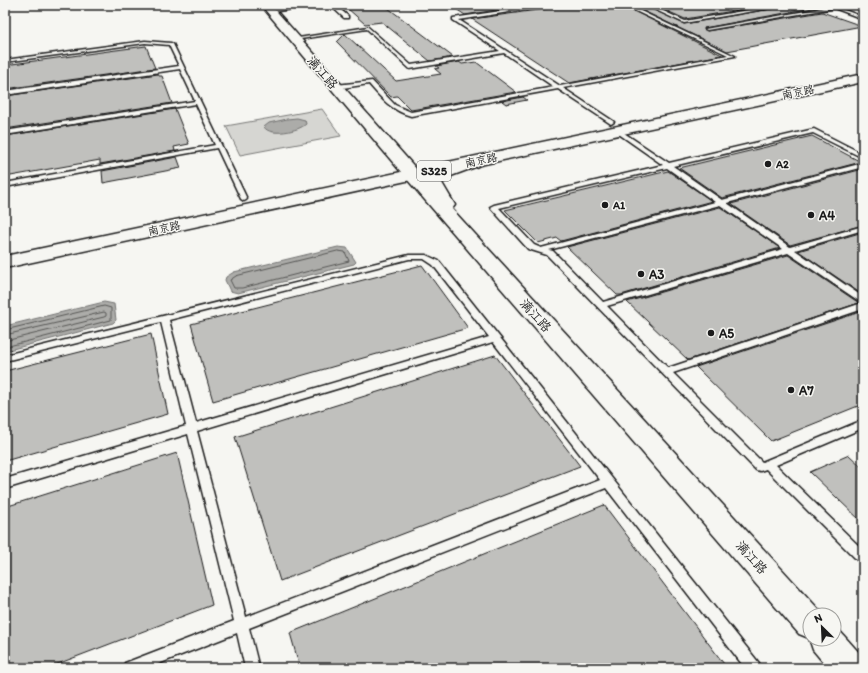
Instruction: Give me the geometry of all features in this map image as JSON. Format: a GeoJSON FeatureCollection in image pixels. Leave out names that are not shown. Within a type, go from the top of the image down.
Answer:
{"type":"FeatureCollection","features":[{"type":"Feature","properties":{"kind":"main road","name":"漓江路"},"geometry":{"type":"LineString","coordinates":[[268,8],[408,171],[802,614]]}},
{"type":"Feature","properties":{"kind":"main road","name":"南京路"},"geometry":{"type":"LineString","coordinates":[[5,262],[614,126],[863,68]]}},
{"type":"Feature","properties":{"kind":"main road","name":"南京路"},"geometry":{"type":"LineString","coordinates":[[5,250],[244,199],[408,171],[478,161],[614,126],[863,78]]}},
{"type":"Feature","properties":{"kind":"main road"},"geometry":{"type":"LineString","coordinates":[[466,236],[434,184],[442,173],[478,161]]}},
{"type":"Feature","properties":{"kind":"main road"},"geometry":{"type":"LineString","coordinates":[[832,647],[850,668]]}},
{"type":"Feature","properties":{"kind":"lane"},"geometry":{"type":"LineString","coordinates":[[268,8],[318,5]]}},
{"type":"Feature","properties":{"kind":"lane"},"geometry":{"type":"LineString","coordinates":[[332,5],[346,17]]}},
{"type":"Feature","properties":{"kind":"lane"},"geometry":{"type":"LineString","coordinates":[[551,5],[455,19],[614,126],[668,166],[863,301]]}},
{"type":"Feature","properties":{"kind":"lane"},"geometry":{"type":"LineString","coordinates":[[336,87],[370,82],[394,108],[404,114],[411,114],[733,56],[625,5]]}},
{"type":"Feature","properties":{"kind":"lane"},"geometry":{"type":"LineString","coordinates":[[647,5],[684,22],[786,5]]}},
{"type":"Feature","properties":{"kind":"lane"},"geometry":{"type":"LineString","coordinates":[[828,5],[863,18]]}},
{"type":"Feature","properties":{"kind":"lane"},"geometry":{"type":"LineString","coordinates":[[707,29],[847,5]]}},
{"type":"Feature","properties":{"kind":"lane"},"geometry":{"type":"LineString","coordinates":[[854,5],[863,8]]}},
{"type":"Feature","properties":{"kind":"lane"},"geometry":{"type":"LineString","coordinates":[[294,39],[368,28],[410,67],[504,52]]}},
{"type":"Feature","properties":{"kind":"lane"},"geometry":{"type":"LineString","coordinates":[[5,61],[145,42],[171,44],[244,199]]}},
{"type":"Feature","properties":{"kind":"lane"},"geometry":{"type":"LineString","coordinates":[[5,93],[182,67]]}},
{"type":"Feature","properties":{"kind":"lane"},"geometry":{"type":"LineString","coordinates":[[5,133],[198,102]]}},
{"type":"Feature","properties":{"kind":"lane"},"geometry":{"type":"LineString","coordinates":[[863,156],[814,131],[494,207],[531,247],[550,253],[760,467],[863,424]]}},
{"type":"Feature","properties":{"kind":"lane"},"geometry":{"type":"LineString","coordinates":[[5,185],[219,146]]}},
{"type":"Feature","properties":{"kind":"lane"},"geometry":{"type":"LineString","coordinates":[[540,250],[863,165]]}},
{"type":"Feature","properties":{"kind":"lane"},"geometry":{"type":"LineString","coordinates":[[601,305],[863,228]]}},
{"type":"Feature","properties":{"kind":"lane"},"geometry":{"type":"LineString","coordinates":[[5,358],[408,257],[426,257],[436,263],[754,668]]}},
{"type":"Feature","properties":{"kind":"lane"},"geometry":{"type":"LineString","coordinates":[[666,372],[863,306]]}},
{"type":"Feature","properties":{"kind":"lane"},"geometry":{"type":"LineString","coordinates":[[164,318],[252,668]]}},
{"type":"Feature","properties":{"kind":"lane"},"geometry":{"type":"LineString","coordinates":[[5,484],[495,338]]}},
{"type":"Feature","properties":{"kind":"lane"},"geometry":{"type":"LineString","coordinates":[[768,464],[863,558]]}},
{"type":"Feature","properties":{"kind":"lane"},"geometry":{"type":"LineString","coordinates":[[130,668],[608,482]]}},
{"type":"Feature","properties":{"kind":"shaded area"},"geometry":{"type":"Polygon","coordinates":[[[322,109],[341,136],[240,155],[226,126],[322,109]]]}},
{"type":"Feature","properties":{"kind":"water"},"geometry":{"type":"Polygon","coordinates":[[[297,118],[305,120],[306,124],[297,129],[285,132],[272,132],[264,127],[269,123],[297,118]]]}},
{"type":"Feature","properties":{"kind":"water"},"geometry":{"type":"Polygon","coordinates":[[[338,247],[347,248],[356,262],[354,264],[238,293],[230,291],[225,280],[226,277],[234,272],[338,247]]]}},
{"type":"Feature","properties":{"kind":"water"},"geometry":{"type":"Polygon","coordinates":[[[104,302],[114,304],[116,320],[113,323],[5,351],[5,326],[104,302]]]}},
{"type":"Feature","properties":{"kind":"building"},"geometry":{"type":"Polygon","coordinates":[[[368,5],[384,5],[453,57],[430,61],[382,22],[365,24],[347,8],[368,5]]]}},
{"type":"Feature","properties":{"kind":"building"},"geometry":{"type":"Polygon","coordinates":[[[450,5],[521,5],[521,6],[465,15],[450,5]]]}},
{"type":"Feature","properties":{"kind":"building"},"geometry":{"type":"Polygon","coordinates":[[[574,5],[622,5],[722,55],[569,83],[472,19],[574,5]]]}},
{"type":"Feature","properties":{"kind":"building"},"geometry":{"type":"Polygon","coordinates":[[[631,5],[644,5],[684,24],[789,5],[818,5],[818,7],[704,28],[707,31],[822,12],[862,26],[727,51],[631,5]]]}},
{"type":"Feature","properties":{"kind":"building"},"geometry":{"type":"Polygon","coordinates":[[[654,5],[769,5],[685,19],[654,5]]]}},
{"type":"Feature","properties":{"kind":"building"},"geometry":{"type":"Polygon","coordinates":[[[345,34],[396,81],[441,74],[435,69],[439,68],[436,66],[459,62],[462,64],[476,62],[516,92],[411,110],[397,96],[391,97],[337,42],[345,34]]]}},
{"type":"Feature","properties":{"kind":"building"},"geometry":{"type":"Polygon","coordinates":[[[146,46],[155,68],[5,89],[5,65],[146,46]]]}},
{"type":"Feature","properties":{"kind":"building"},"geometry":{"type":"Polygon","coordinates":[[[158,74],[159,76],[162,76],[172,103],[5,129],[5,96],[158,74]]]}},
{"type":"Feature","properties":{"kind":"building"},"geometry":{"type":"Polygon","coordinates":[[[523,97],[527,100],[506,104],[502,101],[523,97]]]}},
{"type":"Feature","properties":{"kind":"building"},"geometry":{"type":"Polygon","coordinates":[[[175,109],[189,144],[174,147],[175,151],[100,164],[100,160],[5,177],[5,136],[175,109]]]}},
{"type":"Feature","properties":{"kind":"building","name":"A2"},"geometry":{"type":"Polygon","coordinates":[[[812,136],[861,162],[722,198],[679,168],[812,136]]]}},
{"type":"Feature","properties":{"kind":"building"},"geometry":{"type":"Polygon","coordinates":[[[177,157],[181,168],[103,183],[102,171],[177,157]]]}},
{"type":"Feature","properties":{"kind":"building","name":"A4"},"geometry":{"type":"Polygon","coordinates":[[[863,169],[863,225],[790,245],[731,204],[863,169]]]}},
{"type":"Feature","properties":{"kind":"building","name":"A1"},"geometry":{"type":"Polygon","coordinates":[[[668,171],[712,201],[561,241],[557,238],[538,243],[505,210],[668,171]]]}},
{"type":"Feature","properties":{"kind":"building","name":"A3"},"geometry":{"type":"Polygon","coordinates":[[[720,207],[780,248],[617,295],[567,247],[720,207]]]}},
{"type":"Feature","properties":{"kind":"building"},"geometry":{"type":"Polygon","coordinates":[[[863,232],[863,295],[798,251],[863,232]]]}},
{"type":"Feature","properties":{"kind":"building","name":"A5"},"geometry":{"type":"Polygon","coordinates":[[[788,255],[859,303],[688,360],[627,302],[788,255]]]}},
{"type":"Feature","properties":{"kind":"building"},"geometry":{"type":"Polygon","coordinates":[[[422,265],[468,328],[213,401],[191,324],[422,265]]]}},
{"type":"Feature","properties":{"kind":"building","name":"A7"},"geometry":{"type":"Polygon","coordinates":[[[863,311],[863,404],[771,441],[696,367],[863,311]]]}},
{"type":"Feature","properties":{"kind":"building"},"geometry":{"type":"Polygon","coordinates":[[[151,334],[168,414],[5,461],[5,371],[151,334]]]}},
{"type":"Feature","properties":{"kind":"building"},"geometry":{"type":"Polygon","coordinates":[[[495,355],[580,466],[280,581],[235,437],[495,355]]]}},
{"type":"Feature","properties":{"kind":"building"},"geometry":{"type":"Polygon","coordinates":[[[177,453],[212,605],[47,668],[5,668],[5,507],[177,453]]]}},
{"type":"Feature","properties":{"kind":"building"},"geometry":{"type":"Polygon","coordinates":[[[849,455],[863,468],[863,523],[810,472],[849,455]]]}},
{"type":"Feature","properties":{"kind":"building"},"geometry":{"type":"Polygon","coordinates":[[[604,505],[727,668],[300,668],[290,633],[604,505]]]}},
{"type":"Feature","properties":{"kind":"place","name":"A2"},"geometry":{"type":"Point","coordinates":[768,164]}},
{"type":"Feature","properties":{"kind":"place","name":"A1"},"geometry":{"type":"Point","coordinates":[605,205]}},
{"type":"Feature","properties":{"kind":"place","name":"A4"},"geometry":{"type":"Point","coordinates":[811,215]}},
{"type":"Feature","properties":{"kind":"place","name":"A3"},"geometry":{"type":"Point","coordinates":[641,274]}},
{"type":"Feature","properties":{"kind":"place","name":"A5"},"geometry":{"type":"Point","coordinates":[711,333]}},
{"type":"Feature","properties":{"kind":"place","name":"A7"},"geometry":{"type":"Point","coordinates":[791,390]}}]}
